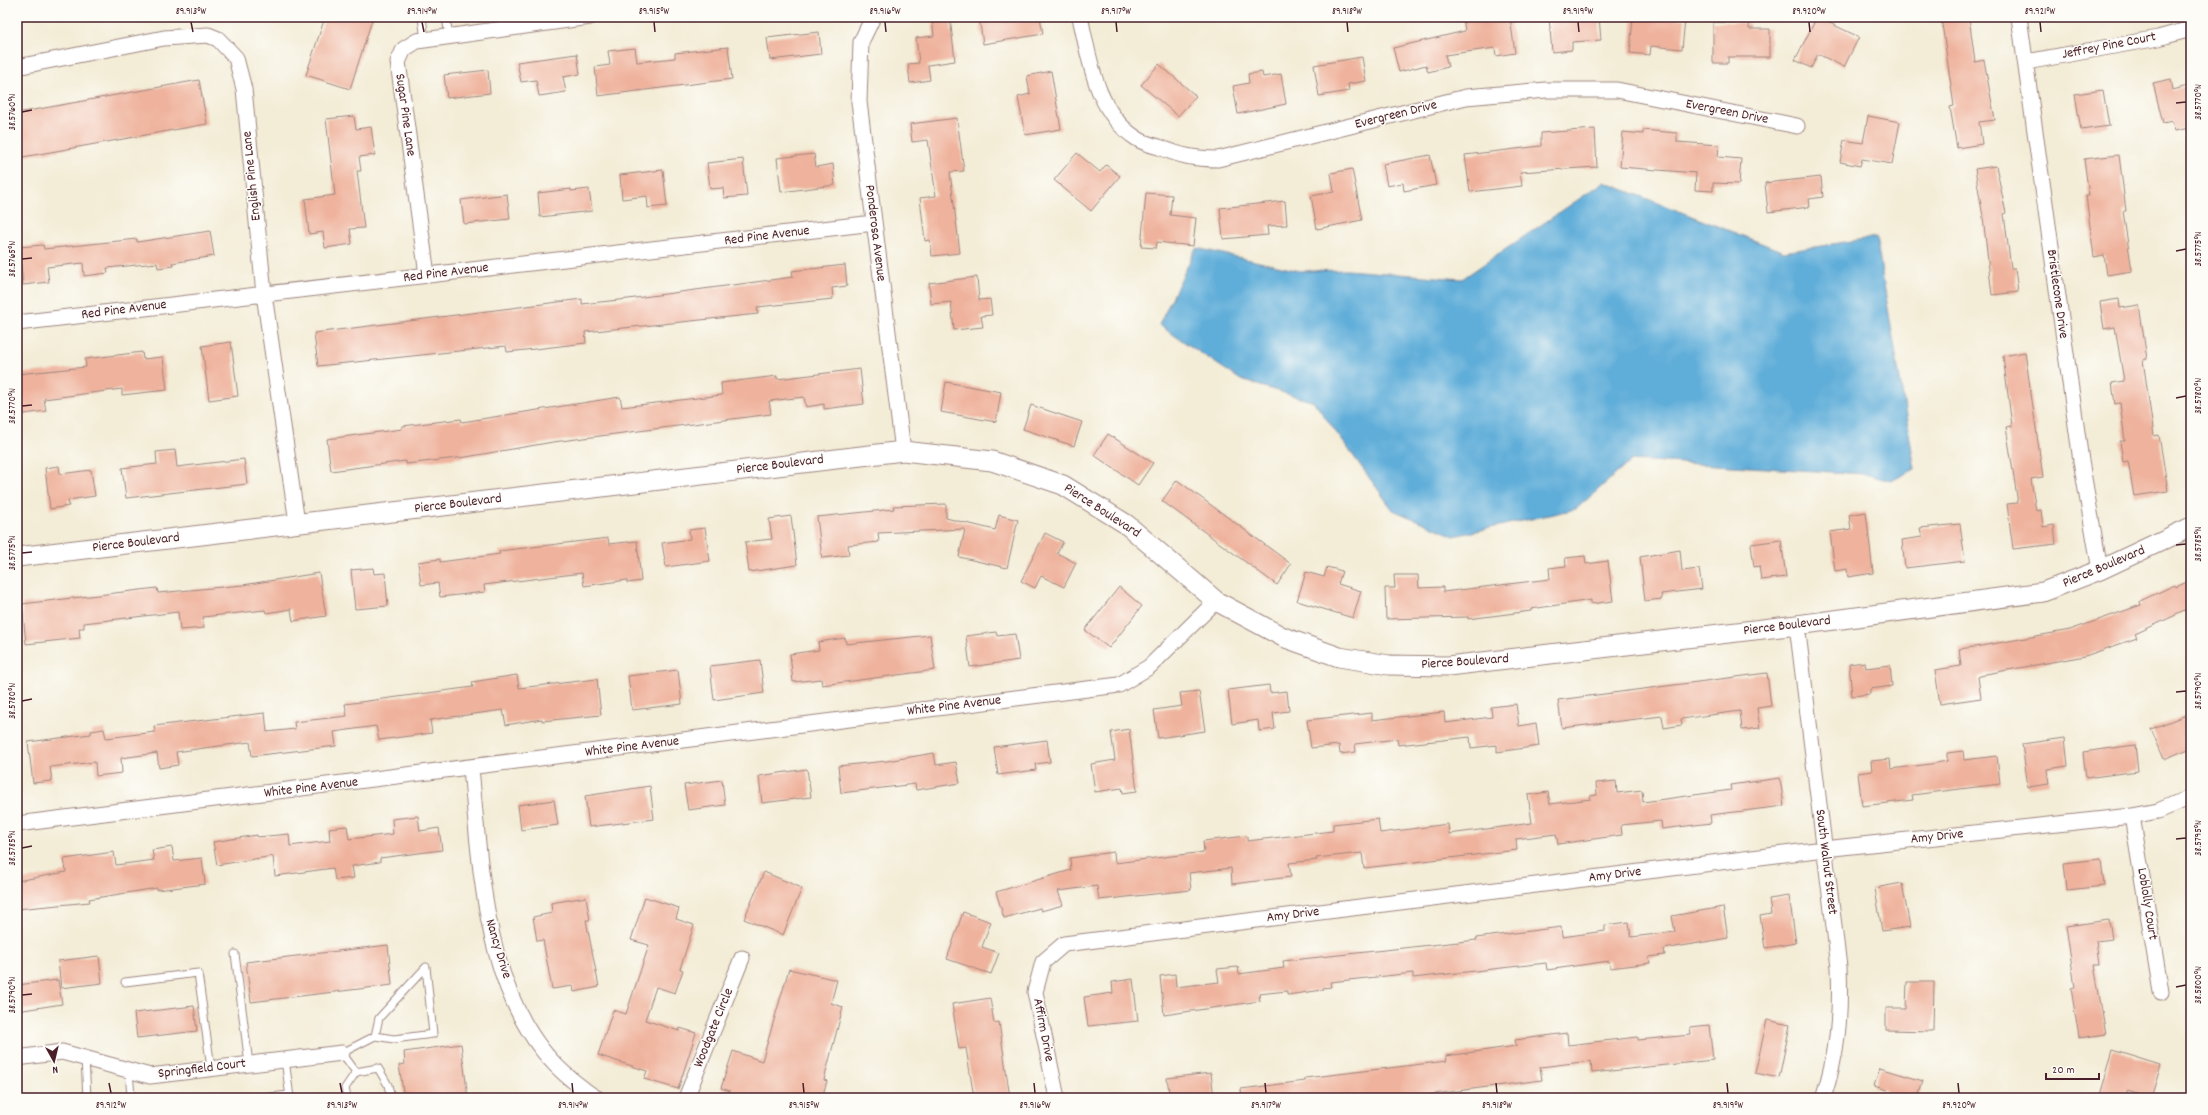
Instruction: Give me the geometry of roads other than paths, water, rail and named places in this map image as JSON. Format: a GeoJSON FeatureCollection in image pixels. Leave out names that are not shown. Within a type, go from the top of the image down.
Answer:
{"type":"FeatureCollection","features":[{"type":"Feature","properties":{"kind":"street","name":"Sugar Pine Lane"},"geometry":{"type":"LineString","coordinates":[[427,275],[398,62],[404,49],[417,41],[590,17]]}},
{"type":"Feature","properties":{"kind":"street","name":"Evergreen Drive"},"geometry":{"type":"LineString","coordinates":[[1080,17],[1093,75],[1109,112],[1122,127],[1138,139],[1194,159],[1218,159],[1466,98],[1546,90],[1617,90],[1797,126]]}},
{"type":"Feature","properties":{"kind":"street","name":"Bristlecone Drive"},"geometry":{"type":"LineString","coordinates":[[2020,17],[2081,462],[2100,570]]}},
{"type":"Feature","properties":{"kind":"street","name":"Ponderosa Avenue"},"geometry":{"type":"LineString","coordinates":[[869,18],[861,42],[859,102],[903,451]]}},
{"type":"Feature","properties":{"kind":"street","name":"Jeffrey Pine Court"},"geometry":{"type":"LineString","coordinates":[[2026,62],[2158,38],[2191,29]]}},
{"type":"Feature","properties":{"kind":"street","name":"English Pine Lane"},"geometry":{"type":"LineString","coordinates":[[17,67],[164,38],[194,35],[208,35],[218,39],[236,58],[244,89],[264,294],[297,523]]}},
{"type":"Feature","properties":{"kind":"street","name":"Red Pine Avenue"},"geometry":{"type":"LineString","coordinates":[[17,322],[874,223]]}},
{"type":"Feature","properties":{"kind":"street","name":"Pierce Boulevard"},"geometry":{"type":"LineString","coordinates":[[17,557],[903,451],[992,461],[1063,484],[1126,524],[1216,601],[1283,638],[1339,657],[1389,665],[1448,666],[1797,625],[2043,592],[2100,570],[2191,527]]}},
{"type":"Feature","properties":{"kind":"street","name":"White Pine Avenue"},"geometry":{"type":"LineString","coordinates":[[17,824],[471,768],[1119,685],[1149,667],[1216,601]]}},
{"type":"Feature","properties":{"kind":"street","name":"South Walnut Street"},"geometry":{"type":"LineString","coordinates":[[1797,625],[1839,967],[1841,1009],[1836,1047],[1823,1098]]}},
{"type":"Feature","properties":{"kind":"street","name":"Nancy Drive"},"geometry":{"type":"LineString","coordinates":[[471,768],[484,901],[492,938],[503,972],[518,1009],[537,1044],[562,1071],[597,1098]]}},
{"type":"Feature","properties":{"kind":"street","name":"Amy Drive"},"geometry":{"type":"LineString","coordinates":[[1043,962],[1064,944],[1824,849],[2132,816],[2158,811],[2191,797]]}},
{"type":"Feature","properties":{"kind":"street","name":"Loblolly Court"},"geometry":{"type":"LineString","coordinates":[[2132,816],[2161,992]]}},
{"type":"Feature","properties":{"kind":"street","name":"Woodgate Circle"},"geometry":{"type":"LineString","coordinates":[[686,1098],[742,958]]}},
{"type":"Feature","properties":{"kind":"street","name":"Affirm Drive"},"geometry":{"type":"LineString","coordinates":[[1043,962],[1035,992],[1057,1098]]}},
{"type":"Feature","properties":{"kind":"street","name":"Springfield Court"},"geometry":{"type":"LineString","coordinates":[[17,1058],[62,1052],[150,1076],[342,1053]]}},
{"type":"Feature","properties":{"kind":"lane"},"geometry":{"type":"LineString","coordinates":[[422,17],[425,40]]}},
{"type":"Feature","properties":{"kind":"lane"},"geometry":{"type":"LineString","coordinates":[[446,17],[449,36]]}},
{"type":"Feature","properties":{"kind":"lane"},"geometry":{"type":"LineString","coordinates":[[235,954],[249,1064]]}},
{"type":"Feature","properties":{"kind":"lane"},"geometry":{"type":"LineString","coordinates":[[356,1072],[342,1053],[375,1036],[394,1039],[433,1034],[426,967],[379,1018],[375,1036]]}},
{"type":"Feature","properties":{"kind":"lane"},"geometry":{"type":"LineString","coordinates":[[125,982],[198,973],[211,1068]]}},
{"type":"Feature","properties":{"kind":"lane"},"geometry":{"type":"LineString","coordinates":[[85,1058],[87,1098]]}},
{"type":"Feature","properties":{"kind":"lane"},"geometry":{"type":"LineString","coordinates":[[262,1098],[290,1096],[285,1060]]}},
{"type":"Feature","properties":{"kind":"lane"},"geometry":{"type":"LineString","coordinates":[[347,1098],[345,1088],[356,1072],[378,1068],[388,1085],[391,1098]]}},
{"type":"Feature","properties":{"kind":"lane"},"geometry":{"type":"LineString","coordinates":[[129,1070],[131,1098]]}},
{"type":"Feature","properties":{"kind":"water"},"geometry":{"type":"Polygon","coordinates":[[[1604,182],[1784,252],[1876,237],[1915,469],[1891,481],[1865,474],[1632,460],[1576,509],[1454,536],[1393,510],[1314,402],[1241,380],[1159,325],[1196,248],[1300,271],[1347,270],[1462,279],[1604,182]]]}}]}
